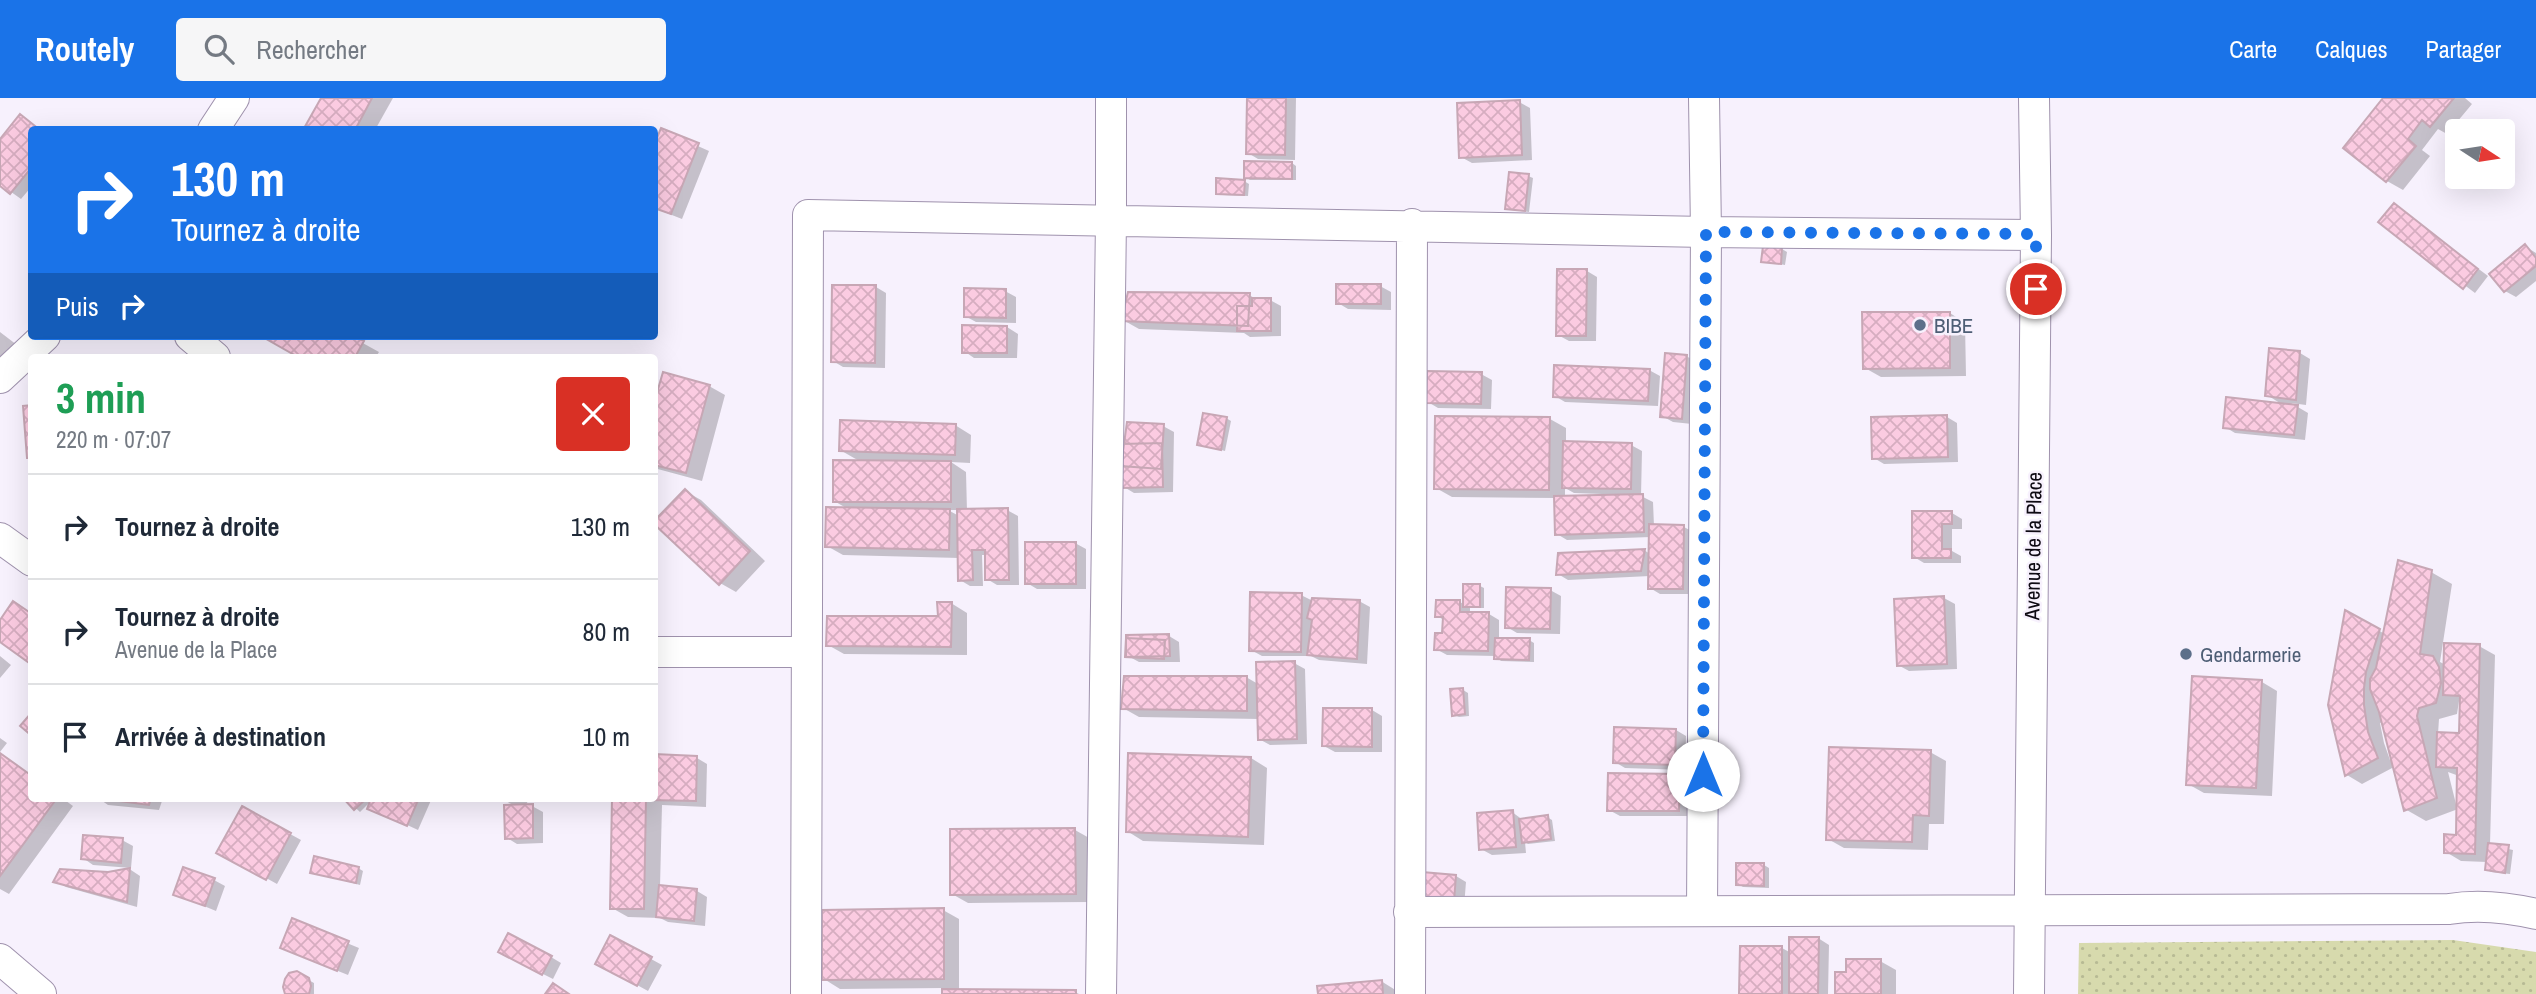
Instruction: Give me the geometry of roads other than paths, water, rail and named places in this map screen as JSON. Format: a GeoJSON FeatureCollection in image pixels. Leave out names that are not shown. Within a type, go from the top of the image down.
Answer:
{"type":"FeatureCollection","features":[{"type":"Feature","properties":{"kind":"street"},"geometry":{"type":"LineString","coordinates":[[215,126],[234,98]]}},
{"type":"Feature","properties":{"kind":"street"},"geometry":{"type":"LineString","coordinates":[[1101,994],[1111,98]]}},
{"type":"Feature","properties":{"kind":"street"},"geometry":{"type":"LineString","coordinates":[[1702,911],[1706,232],[1704,98]]}},
{"type":"Feature","properties":{"kind":"street","name":"Avenue de la Place"},"geometry":{"type":"LineString","coordinates":[[2029,994],[2036,234],[2034,98]]}},
{"type":"Feature","properties":{"kind":"street"},"geometry":{"type":"LineString","coordinates":[[806,994],[808,215],[1412,224],[1706,232],[2036,234]]}},
{"type":"Feature","properties":{"kind":"street"},"geometry":{"type":"LineString","coordinates":[[1410,994],[1412,224]]}},
{"type":"Feature","properties":{"kind":"street"},"geometry":{"type":"LineString","coordinates":[[0,378],[41,340]]}},
{"type":"Feature","properties":{"kind":"street"},"geometry":{"type":"LineString","coordinates":[[195,340],[211,354]]}},
{"type":"Feature","properties":{"kind":"street"},"geometry":{"type":"LineString","coordinates":[[0,538],[28,558]]}},
{"type":"Feature","properties":{"kind":"street"},"geometry":{"type":"LineString","coordinates":[[658,652],[806,652]]}},
{"type":"Feature","properties":{"kind":"street"},"geometry":{"type":"LineString","coordinates":[[1409,912],[2449,909],[2488,906],[2536,914]]}},
{"type":"Feature","properties":{"kind":"street"},"geometry":{"type":"LineString","coordinates":[[0,959],[41,994]]}},
{"type":"Feature","properties":{"kind":"place","name":"BIBE"},"geometry":{"type":"Point","coordinates":[1920,325]}},
{"type":"Feature","properties":{"kind":"place","name":"Gendarmerie"},"geometry":{"type":"Point","coordinates":[2186,654]}}]}
